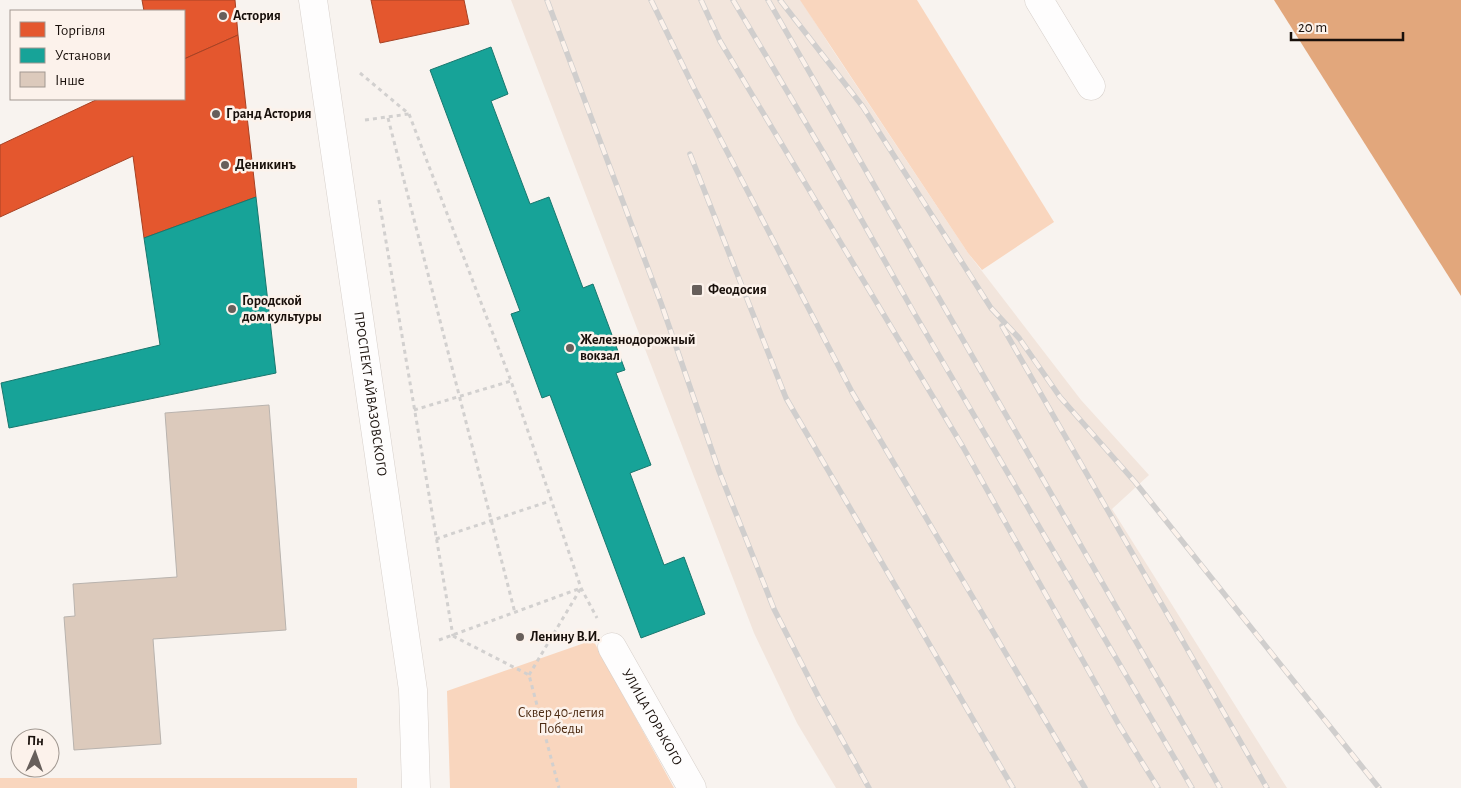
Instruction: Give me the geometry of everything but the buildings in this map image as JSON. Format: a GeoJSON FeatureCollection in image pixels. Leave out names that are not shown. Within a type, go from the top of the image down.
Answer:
{"type":"FeatureCollection","features":[{"type":"Feature","properties":{"kind":"street","name":"ПРОСПЕКТ АЙВАЗОВСКОГО"},"geometry":{"type":"LineString","coordinates":[[313,0],[413,690],[416,788]]}},
{"type":"Feature","properties":{"kind":"street"},"geometry":{"type":"LineString","coordinates":[[1038,0],[1091,86]]}},
{"type":"Feature","properties":{"kind":"street","name":"УЛИЦА ГОРЬКОГО"},"geometry":{"type":"LineString","coordinates":[[612,647],[692,788]]}},
{"type":"Feature","properties":{"kind":"path"},"geometry":{"type":"LineString","coordinates":[[360,73],[409,114],[511,381],[581,588]]}},
{"type":"Feature","properties":{"kind":"path"},"geometry":{"type":"LineString","coordinates":[[367,130],[365,120],[409,114]]}},
{"type":"Feature","properties":{"kind":"path"},"geometry":{"type":"LineString","coordinates":[[388,118],[515,613]]}},
{"type":"Feature","properties":{"kind":"path"},"geometry":{"type":"LineString","coordinates":[[378,197],[452,636]]}},
{"type":"Feature","properties":{"kind":"path"},"geometry":{"type":"LineString","coordinates":[[414,410],[511,381]]}},
{"type":"Feature","properties":{"kind":"path"},"geometry":{"type":"LineString","coordinates":[[436,539],[550,501]]}},
{"type":"Feature","properties":{"kind":"path"},"geometry":{"type":"LineString","coordinates":[[452,636],[581,588]]}},
{"type":"Feature","properties":{"kind":"path"},"geometry":{"type":"LineString","coordinates":[[559,788],[529,675],[581,588]]}},
{"type":"Feature","properties":{"kind":"path"},"geometry":{"type":"LineString","coordinates":[[452,636],[529,675]]}},
{"type":"Feature","properties":{"kind":"shaded area"},"geometry":{"type":"Polygon","coordinates":[[[511,0],[801,0],[968,253],[1081,400],[1149,475],[1112,509],[1287,788],[836,788],[797,723],[754,633],[511,0]]]}},
{"type":"Feature","properties":{"kind":"shaded area"},"geometry":{"type":"Polygon","coordinates":[[[1274,0],[1461,0],[1461,296],[1274,0]]]}},
{"type":"Feature","properties":{"kind":"green space"},"geometry":{"type":"Polygon","coordinates":[[[800,0],[917,0],[1054,222],[982,270],[968,253],[800,0]]]}},
{"type":"Feature","properties":{"kind":"green space","name":"Сквер 40-летия Победы"},"geometry":{"type":"Polygon","coordinates":[[[593,640],[674,788],[450,788],[447,691],[593,640]]]}},
{"type":"Feature","properties":{"kind":"green space"},"geometry":{"type":"Polygon","coordinates":[[[0,778],[357,778],[357,788],[0,788],[0,778]]]}},
{"type":"Feature","properties":{"kind":"railway"},"geometry":{"type":"LineString","coordinates":[[547,0],[661,303],[719,471],[774,609],[819,698],[869,788]]}},
{"type":"Feature","properties":{"kind":"railway"},"geometry":{"type":"LineString","coordinates":[[651,0],[694,88],[852,392],[1085,788]]}},
{"type":"Feature","properties":{"kind":"railway"},"geometry":{"type":"LineString","coordinates":[[701,0],[720,41],[963,447],[1119,725],[1158,788]]}},
{"type":"Feature","properties":{"kind":"railway"},"geometry":{"type":"LineString","coordinates":[[733,0],[1192,788]]}},
{"type":"Feature","properties":{"kind":"railway"},"geometry":{"type":"LineString","coordinates":[[768,0],[1220,788]]}},
{"type":"Feature","properties":{"kind":"railway"},"geometry":{"type":"LineString","coordinates":[[780,0],[863,107],[991,308],[1019,338],[1060,397],[1135,482],[1379,788]]}},
{"type":"Feature","properties":{"kind":"railway"},"geometry":{"type":"LineString","coordinates":[[690,154],[786,398],[1013,788]]}},
{"type":"Feature","properties":{"kind":"railway"},"geometry":{"type":"LineString","coordinates":[[1002,326],[1267,788]]}},
{"type":"Feature","properties":{"kind":"place","name":"Астория"},"geometry":{"type":"Point","coordinates":[223,16]}},
{"type":"Feature","properties":{"kind":"place","name":"Гранд Астория"},"geometry":{"type":"Point","coordinates":[216,114]}},
{"type":"Feature","properties":{"kind":"place","name":"Деникинъ"},"geometry":{"type":"Point","coordinates":[225,165]}},
{"type":"Feature","properties":{"kind":"place","name":"Феодосия"},"geometry":{"type":"Point","coordinates":[697,290]}},
{"type":"Feature","properties":{"kind":"place","name":"Городской дом культуры"},"geometry":{"type":"Point","coordinates":[232,309]}},
{"type":"Feature","properties":{"kind":"place","name":"Железнодорожный вокзал"},"geometry":{"type":"Point","coordinates":[570,348]}},
{"type":"Feature","properties":{"kind":"place","name":"Ленину В.И."},"geometry":{"type":"Point","coordinates":[520,637]}}]}
